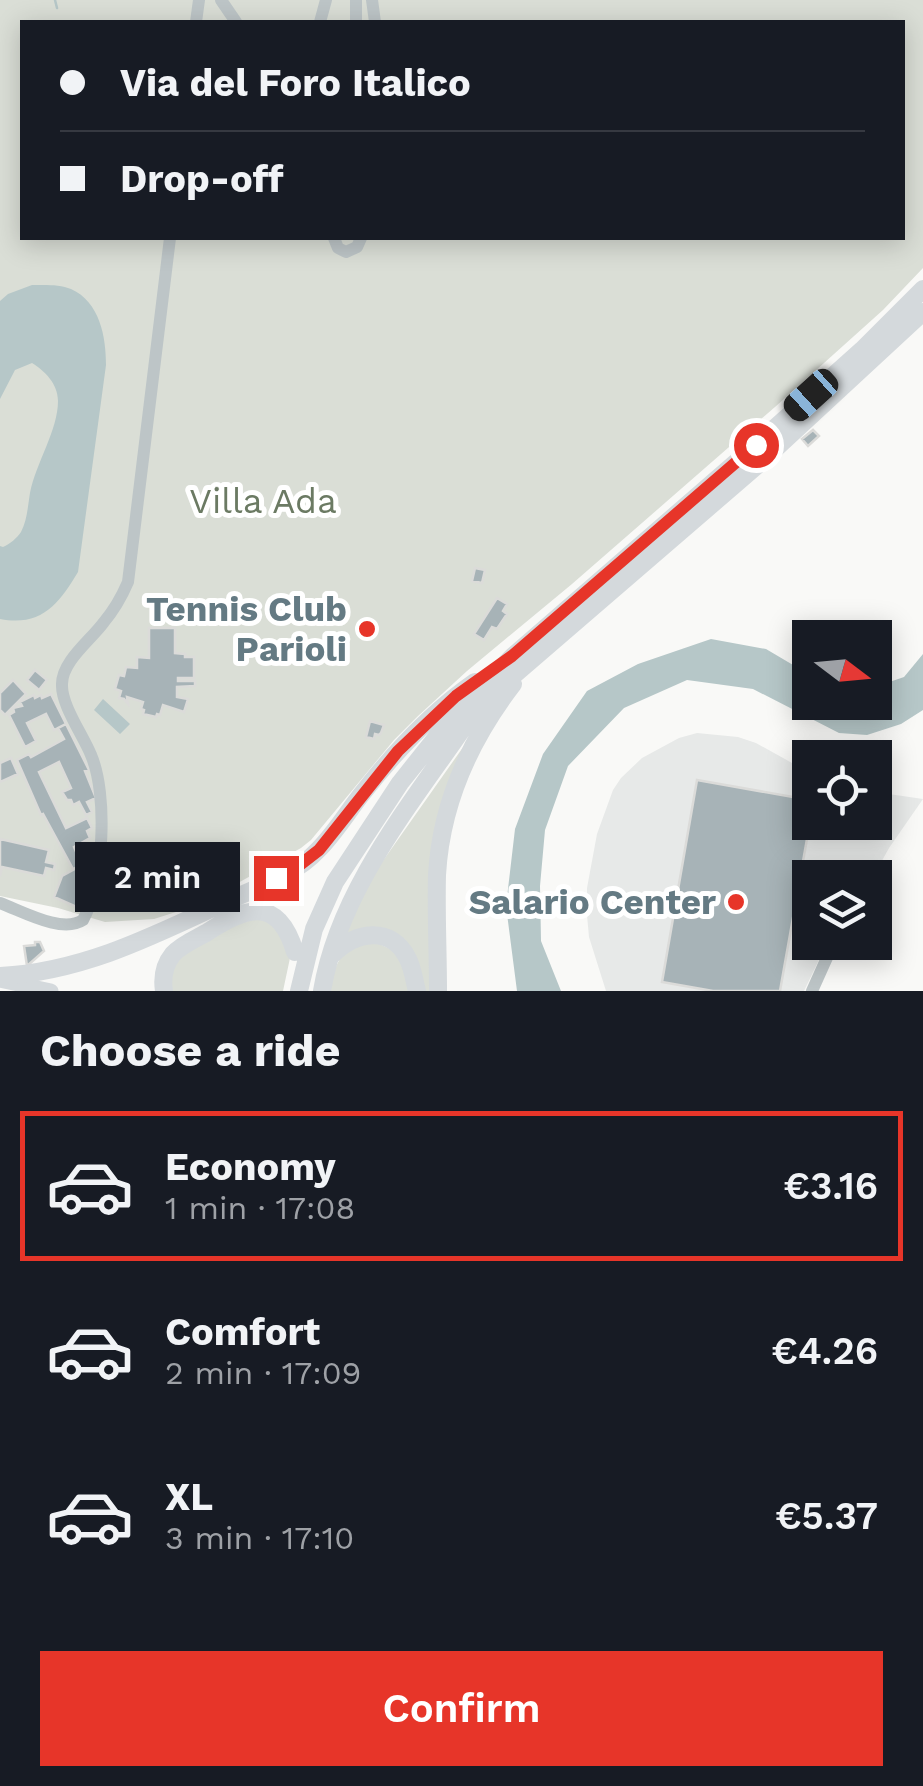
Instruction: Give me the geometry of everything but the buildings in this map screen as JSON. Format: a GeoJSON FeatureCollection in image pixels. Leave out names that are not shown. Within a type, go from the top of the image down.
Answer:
{"type":"FeatureCollection","features":[{"type":"Feature","properties":{"kind":"highway"},"geometry":{"type":"LineString","coordinates":[[0,978],[96,959],[292,871],[319,850],[378,774],[447,705],[512,656],[756,445],[923,289]]}},
{"type":"Feature","properties":{"kind":"highway"},"geometry":{"type":"LineString","coordinates":[[311,991],[326,929],[352,875],[424,770],[476,709],[732,488],[923,312]]}},
{"type":"Feature","properties":{"kind":"highway"},"geometry":{"type":"LineString","coordinates":[[438,991],[438,874],[453,793],[482,730],[536,654]]}},
{"type":"Feature","properties":{"kind":"highway"},"geometry":{"type":"LineString","coordinates":[[300,991],[317,920],[349,858],[434,740],[512,656]]}},
{"type":"Feature","properties":{"kind":"highway"},"geometry":{"type":"LineString","coordinates":[[288,991],[310,906],[333,861],[390,777],[447,705]]}},
{"type":"Feature","properties":{"kind":"highway"},"geometry":{"type":"LineString","coordinates":[[322,991],[328,960],[345,913],[369,868],[476,709]]}},
{"type":"Feature","properties":{"kind":"highway"},"geometry":{"type":"LineString","coordinates":[[164,991],[163,975],[174,954],[245,912],[262,912],[276,919],[288,932],[295,952]]}},
{"type":"Feature","properties":{"kind":"highway"},"geometry":{"type":"LineString","coordinates":[[328,960],[355,938],[388,940],[406,955],[417,991]]}},
{"type":"Feature","properties":{"kind":"main road"},"geometry":{"type":"LineString","coordinates":[[0,978],[51,991]]}},
{"type":"Feature","properties":{"kind":"street"},"geometry":{"type":"LineString","coordinates":[[0,903],[72,926],[86,916],[93,891],[102,792],[96,766],[64,699],[62,680],[73,659],[107,620],[128,582],[170,240]]}},
{"type":"Feature","properties":{"kind":"street"},"geometry":{"type":"LineString","coordinates":[[335,240],[338,248],[346,252],[357,247],[360,240]]}},
{"type":"Feature","properties":{"kind":"street"},"geometry":{"type":"LineString","coordinates":[[812,991],[826,960]]}},
{"type":"Feature","properties":{"kind":"shaded area"},"geometry":{"type":"Polygon","coordinates":[[[32,285],[67,287],[89,302],[103,332],[106,365],[78,572],[64,594],[47,610],[27,620],[14,621],[0,619],[0,546],[13,541],[23,528],[58,401],[50,379],[32,363],[15,370],[0,399],[0,301],[32,285]]]}},
{"type":"Feature","properties":{"kind":"shaded area"},"geometry":{"type":"Polygon","coordinates":[[[711,639],[766,649],[792,664],[792,709],[753,689],[687,680],[624,708],[568,766],[545,830],[541,941],[561,991],[517,991],[506,906],[515,829],[543,754],[587,691],[638,664],[711,639]]]}},
{"type":"Feature","properties":{"kind":"shaded area"},"geometry":{"type":"Polygon","coordinates":[[[923,654],[923,710],[901,724],[867,735],[839,733],[814,720],[892,720],[892,681],[904,677],[923,654]]]}},
{"type":"Feature","properties":{"kind":"shaded area"},"geometry":{"type":"Polygon","coordinates":[[[103,699],[130,724],[120,734],[94,710],[103,699]]]}},
{"type":"Feature","properties":{"kind":"shaded area"},"geometry":{"type":"Polygon","coordinates":[[[697,733],[738,737],[792,763],[792,840],[892,840],[892,794],[923,799],[882,860],[792,860],[792,960],[819,960],[804,991],[606,991],[589,937],[587,915],[587,888],[597,834],[621,778],[642,758],[697,733]]]}},
{"type":"Feature","properties":{"kind":"green space","name":"Villa Ada"},"geometry":{"type":"Polygon","coordinates":[[[0,0],[923,0],[923,268],[883,310],[418,716],[301,848],[198,905],[154,919],[105,922],[0,896],[0,0]]]}},
{"type":"Feature","properties":{"kind":"green space"},"geometry":{"type":"Polygon","coordinates":[[[466,743],[448,792],[431,991],[423,991],[403,942],[342,939],[368,882],[466,743]]]}},
{"type":"Feature","properties":{"kind":"green space"},"geometry":{"type":"Polygon","coordinates":[[[256,918],[277,925],[290,958],[283,991],[169,991],[176,964],[199,942],[228,926],[256,918]]]}},
{"type":"Feature","properties":{"kind":"green space"},"geometry":{"type":"Polygon","coordinates":[[[375,942],[397,952],[412,991],[329,991],[342,956],[375,942]]]}},
{"type":"Feature","properties":{"kind":"waterway"},"geometry":{"type":"LineString","coordinates":[[55,0],[57,8]]}},
{"type":"Feature","properties":{"kind":"place","name":"Tennis Club Parioli"},"geometry":{"type":"Point","coordinates":[367,629]}},
{"type":"Feature","properties":{"kind":"place","name":"Salario Center"},"geometry":{"type":"Point","coordinates":[736,902]}},
{"type":"Feature","properties":{"kind":"route"},"geometry":{"type":"LineString","coordinates":[[276,878],[319,850],[398,751],[456,696],[512,656],[756,445]]}}]}
